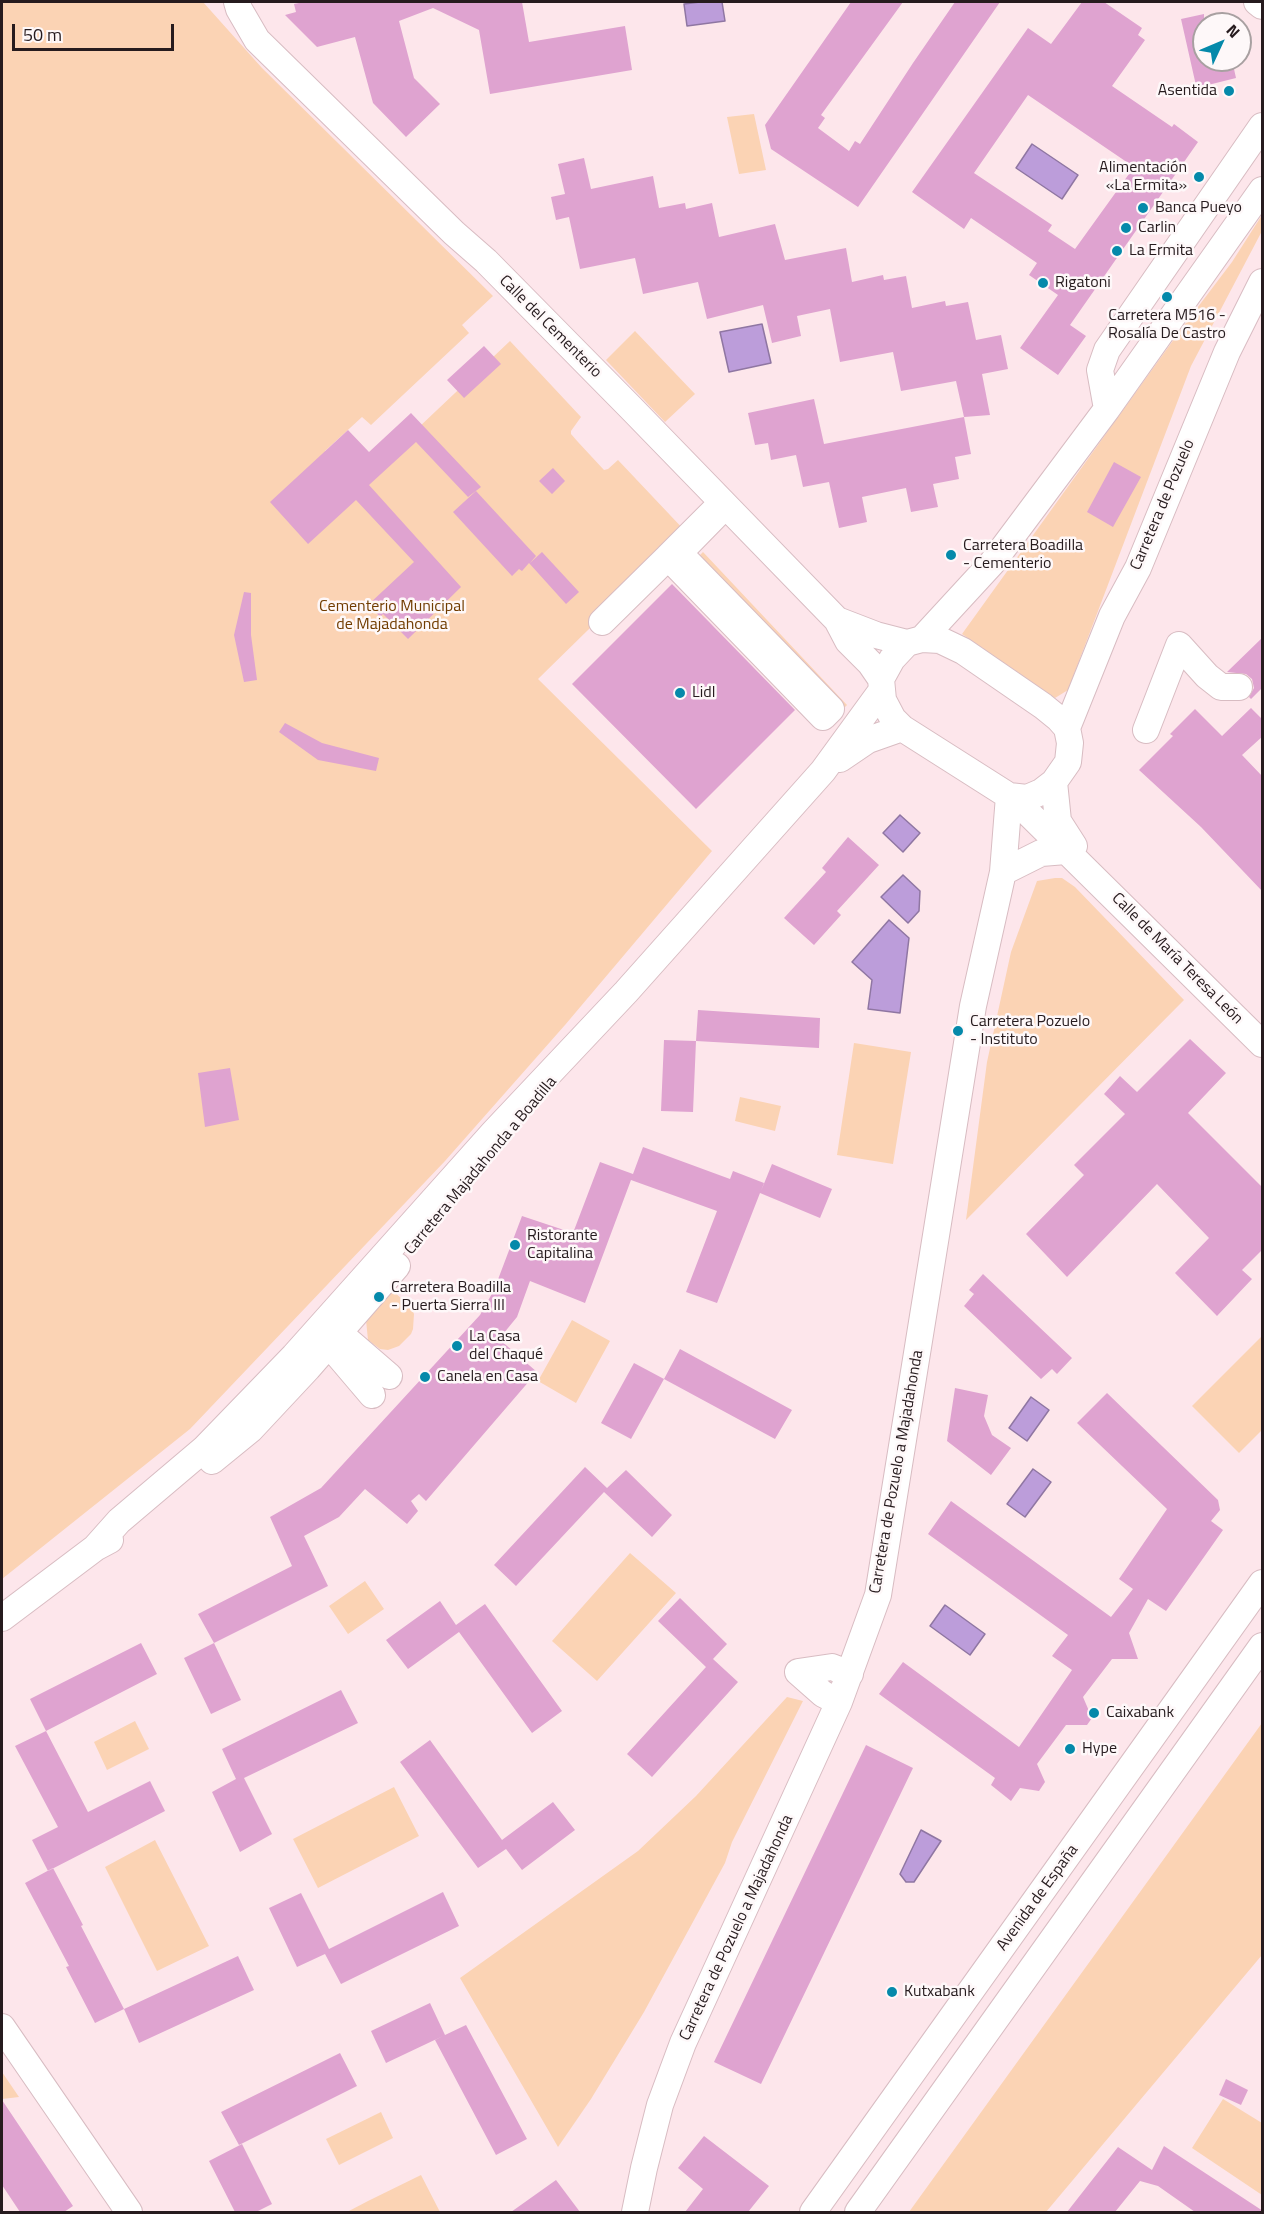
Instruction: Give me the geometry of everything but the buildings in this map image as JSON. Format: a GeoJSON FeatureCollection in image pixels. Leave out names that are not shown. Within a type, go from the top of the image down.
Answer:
{"type":"FeatureCollection","features":[{"type":"Feature","properties":{"kind":"street","name":"Calle del Cementerio"},"geometry":{"type":"LineString","coordinates":[[219,2],[231,19],[250,38],[257,40]]}},
{"type":"Feature","properties":{"kind":"street","name":"Calle del Cementerio"},"geometry":{"type":"LineString","coordinates":[[237,2],[257,40],[454,233],[486,261],[837,620],[848,640],[870,663],[882,685]]}},
{"type":"Feature","properties":{"kind":"street"},"geometry":{"type":"LineString","coordinates":[[257,2],[257,40]]}},
{"type":"Feature","properties":{"kind":"street"},"geometry":{"type":"LineString","coordinates":[[1257,2],[1263,6]]}},
{"type":"Feature","properties":{"kind":"street"},"geometry":{"type":"LineString","coordinates":[[1107,409],[1100,370],[1107,350],[1263,126]]}},
{"type":"Feature","properties":{"kind":"street"},"geometry":{"type":"LineString","coordinates":[[914,641],[940,640],[963,651],[1043,706],[1067,728],[1070,743],[1068,762],[1054,782],[1041,792],[1027,798],[1011,797],[902,728],[887,710],[882,685],[892,659],[914,641],[992,563],[1107,409],[1263,190]]}},
{"type":"Feature","properties":{"kind":"street","name":"Carretera de Pozuelo"},"geometry":{"type":"LineString","coordinates":[[1067,728],[1112,616],[1138,568],[1227,352],[1263,282]]}},
{"type":"Feature","properties":{"kind":"street"},"geometry":{"type":"LineString","coordinates":[[1107,350],[1130,354],[1140,363]]}},
{"type":"Feature","properties":{"kind":"street"},"geometry":{"type":"LineString","coordinates":[[602,622],[724,505]]}},
{"type":"Feature","properties":{"kind":"street"},"geometry":{"type":"LineString","coordinates":[[668,557],[823,717],[831,709],[679,553],[724,505]]}},
{"type":"Feature","properties":{"kind":"street","name":"Calle del Cementerio"},"geometry":{"type":"LineString","coordinates":[[837,620],[876,635],[914,641]]}},
{"type":"Feature","properties":{"kind":"street"},"geometry":{"type":"LineString","coordinates":[[1146,729],[1179,645],[1207,676],[1221,687],[1239,687]]}},
{"type":"Feature","properties":{"kind":"street","name":"Carretera Majadahonda a Boadilla"},"geometry":{"type":"LineString","coordinates":[[95,1548],[119,1521],[204,1449],[294,1356],[494,1132],[626,992],[823,771],[882,685]]}},
{"type":"Feature","properties":{"kind":"street","name":"Carretera Majadahonda a Boadilla"},"geometry":{"type":"LineString","coordinates":[[823,771],[868,740],[902,728]]}},
{"type":"Feature","properties":{"kind":"street","name":"Calle de María Teresa León"},"geometry":{"type":"LineString","coordinates":[[1054,782],[1058,821],[1092,874]]}},
{"type":"Feature","properties":{"kind":"street","name":"Calle de María Teresa León"},"geometry":{"type":"LineString","coordinates":[[1011,797],[1263,1044]]}},
{"type":"Feature","properties":{"kind":"street","name":"Carretera de Pozuelo a Majadahonda"},"geometry":{"type":"LineString","coordinates":[[635,2212],[660,2105],[683,2043],[839,1702],[878,1594],[973,1006],[1003,872],[1011,797]]}},
{"type":"Feature","properties":{"kind":"street"},"geometry":{"type":"LineString","coordinates":[[1003,872],[1041,853],[1066,851]]}},
{"type":"Feature","properties":{"kind":"street","name":"Carretera Majadahonda a Boadilla"},"geometry":{"type":"LineString","coordinates":[[2,1618],[95,1548],[128,1530],[250,1430],[334,1339],[479,1173],[626,992]]}},
{"type":"Feature","properties":{"kind":"street","name":"Carretera Majadahonda a Boadilla"},"geometry":{"type":"LineString","coordinates":[[334,1339],[338,1319],[456,1186],[494,1132]]}},
{"type":"Feature","properties":{"kind":"street"},"geometry":{"type":"LineString","coordinates":[[372,1395],[338,1355],[334,1339],[345,1338],[389,1376]]}},
{"type":"Feature","properties":{"kind":"street","name":"Carretera Majadahonda a Boadilla"},"geometry":{"type":"LineString","coordinates":[[204,1449],[234,1431],[316,1345],[334,1339]]}},
{"type":"Feature","properties":{"kind":"street","name":"Avenida de España"},"geometry":{"type":"LineString","coordinates":[[813,2212],[1263,1583]]}},
{"type":"Feature","properties":{"kind":"street"},"geometry":{"type":"LineString","coordinates":[[858,2212],[1263,1646]]}},
{"type":"Feature","properties":{"kind":"street"},"geometry":{"type":"LineString","coordinates":[[839,1702],[823,1694],[798,1672],[832,1667],[850,1674]]}},
{"type":"Feature","properties":{"kind":"street"},"geometry":{"type":"LineString","coordinates":[[2,2028],[129,2212]]}},
{"type":"Feature","properties":{"kind":"green space","name":"Cementerio Municipal de Majadahonda"},"geometry":{"type":"Polygon","coordinates":[[[2,2],[203,2],[262,68],[493,296],[462,325],[469,333],[371,425],[362,417],[325,451],[346,473],[418,428],[510,341],[581,417],[571,431],[578,442],[604,470],[618,460],[687,533],[538,679],[712,851],[565,1025],[445,1161],[190,1429],[2,1579],[2,2]]]}},
{"type":"Feature","properties":{"kind":"green space"},"geometry":{"type":"Polygon","coordinates":[[[754,114],[766,170],[739,174],[727,117],[754,114]]]}},
{"type":"Feature","properties":{"kind":"green space"},"geometry":{"type":"Polygon","coordinates":[[[1262,215],[1262,231],[1191,366],[1068,690],[1055,698],[962,634],[1232,262],[1262,215]]]}},
{"type":"Feature","properties":{"kind":"green space"},"geometry":{"type":"Polygon","coordinates":[[[635,331],[695,394],[665,422],[606,360],[635,331]]]}},
{"type":"Feature","properties":{"kind":"green space"},"geometry":{"type":"Polygon","coordinates":[[[703,552],[847,705],[842,710],[698,557],[703,552]]]}},
{"type":"Feature","properties":{"kind":"green space"},"geometry":{"type":"Polygon","coordinates":[[[1062,878],[1075,887],[1184,1000],[966,1220],[987,1062],[1011,952],[1037,881],[1062,878]]]}},
{"type":"Feature","properties":{"kind":"green space"},"geometry":{"type":"Polygon","coordinates":[[[854,1043],[911,1052],[893,1164],[837,1155],[854,1043]]]}},
{"type":"Feature","properties":{"kind":"green space"},"geometry":{"type":"Polygon","coordinates":[[[740,1097],[781,1106],[775,1131],[735,1121],[740,1097]]]}},
{"type":"Feature","properties":{"kind":"green space"},"geometry":{"type":"Polygon","coordinates":[[[393,1291],[411,1307],[414,1314],[413,1329],[399,1346],[388,1350],[380,1349],[368,1340],[366,1320],[393,1291]]]}},
{"type":"Feature","properties":{"kind":"green space"},"geometry":{"type":"Polygon","coordinates":[[[572,1320],[610,1341],[576,1403],[538,1381],[572,1320]]]}},
{"type":"Feature","properties":{"kind":"green space"},"geometry":{"type":"Polygon","coordinates":[[[1262,1336],[1262,1430],[1239,1453],[1192,1406],[1262,1336]]]}},
{"type":"Feature","properties":{"kind":"green space"},"geometry":{"type":"Polygon","coordinates":[[[630,1553],[676,1593],[597,1681],[552,1641],[630,1553]]]}},
{"type":"Feature","properties":{"kind":"green space"},"geometry":{"type":"Polygon","coordinates":[[[365,1581],[384,1609],[348,1634],[329,1606],[365,1581]]]}},
{"type":"Feature","properties":{"kind":"green space"},"geometry":{"type":"Polygon","coordinates":[[[787,1697],[803,1701],[732,1842],[725,1863],[644,2012],[591,2099],[558,2147],[460,1978],[638,1851],[696,1796],[787,1697]]]}},
{"type":"Feature","properties":{"kind":"green space"},"geometry":{"type":"Polygon","coordinates":[[[135,1721],[149,1749],[107,1770],[94,1742],[135,1721]]]}},
{"type":"Feature","properties":{"kind":"green space"},"geometry":{"type":"Polygon","coordinates":[[[1262,1723],[1262,1955],[1046,2212],[909,2212],[1262,1723]]]}},
{"type":"Feature","properties":{"kind":"green space"},"geometry":{"type":"Polygon","coordinates":[[[394,1787],[419,1836],[318,1888],[293,1839],[394,1787]]]}},
{"type":"Feature","properties":{"kind":"green space"},"geometry":{"type":"Polygon","coordinates":[[[155,1840],[209,1946],[157,1971],[105,1867],[155,1840]]]}},
{"type":"Feature","properties":{"kind":"green space"},"geometry":{"type":"Polygon","coordinates":[[[2,2072],[19,2097],[2,2099],[2,2072]]]}},
{"type":"Feature","properties":{"kind":"green space"},"geometry":{"type":"Polygon","coordinates":[[[1223,2099],[1262,2123],[1262,2195],[1192,2148],[1223,2099]]]}},
{"type":"Feature","properties":{"kind":"green space"},"geometry":{"type":"Polygon","coordinates":[[[381,2112],[393,2138],[339,2165],[326,2139],[381,2112]]]}},
{"type":"Feature","properties":{"kind":"green space"},"geometry":{"type":"Polygon","coordinates":[[[421,2175],[440,2212],[347,2212],[368,2201],[421,2175]]]}},
{"type":"Feature","properties":{"kind":"shaded area"},"geometry":{"type":"Polygon","coordinates":[[[722,2],[725,21],[687,26],[684,4],[722,2]]]}},
{"type":"Feature","properties":{"kind":"shaded area"},"geometry":{"type":"Polygon","coordinates":[[[1032,144],[1078,175],[1062,199],[1016,168],[1032,144]]]}},
{"type":"Feature","properties":{"kind":"shaded area"},"geometry":{"type":"Polygon","coordinates":[[[762,324],[771,363],[729,372],[720,332],[762,324]]]}},
{"type":"Feature","properties":{"kind":"shaded area"},"geometry":{"type":"Polygon","coordinates":[[[900,815],[920,833],[903,852],[883,833],[900,815]]]}},
{"type":"Feature","properties":{"kind":"shaded area"},"geometry":{"type":"Polygon","coordinates":[[[903,875],[920,891],[919,911],[908,923],[881,897],[903,875]]]}},
{"type":"Feature","properties":{"kind":"shaded area"},"geometry":{"type":"Polygon","coordinates":[[[889,920],[909,938],[900,1013],[868,1009],[872,980],[852,962],[889,920]]]}},
{"type":"Feature","properties":{"kind":"shaded area"},"geometry":{"type":"Polygon","coordinates":[[[1031,1397],[1049,1410],[1027,1441],[1009,1428],[1031,1397]]]}},
{"type":"Feature","properties":{"kind":"shaded area"},"geometry":{"type":"Polygon","coordinates":[[[1033,1469],[1051,1482],[1025,1517],[1007,1504],[1033,1469]]]}},
{"type":"Feature","properties":{"kind":"shaded area"},"geometry":{"type":"Polygon","coordinates":[[[945,1605],[985,1634],[970,1655],[930,1626],[945,1605]]]}},
{"type":"Feature","properties":{"kind":"shaded area"},"geometry":{"type":"Polygon","coordinates":[[[921,1830],[941,1841],[914,1882],[906,1882],[900,1874],[921,1830]]]}},
{"type":"Feature","properties":{"kind":"place","name":"Asentida"},"geometry":{"type":"Point","coordinates":[1229,91]}},
{"type":"Feature","properties":{"kind":"place","name":"Alimentación «La Ermita»"},"geometry":{"type":"Point","coordinates":[1199,177]}},
{"type":"Feature","properties":{"kind":"place","name":"Banca Pueyo"},"geometry":{"type":"Point","coordinates":[1143,208]}},
{"type":"Feature","properties":{"kind":"place","name":"Carlin"},"geometry":{"type":"Point","coordinates":[1126,228]}},
{"type":"Feature","properties":{"kind":"place","name":"La Ermita"},"geometry":{"type":"Point","coordinates":[1117,251]}},
{"type":"Feature","properties":{"kind":"place","name":"Rigatoni"},"geometry":{"type":"Point","coordinates":[1043,283]}},
{"type":"Feature","properties":{"kind":"place","name":"Carretera M516 - Rosalía De Castro"},"geometry":{"type":"Point","coordinates":[1167,297]}},
{"type":"Feature","properties":{"kind":"place","name":"Carretera Boadilla - Cementerio"},"geometry":{"type":"Point","coordinates":[951,555]}},
{"type":"Feature","properties":{"kind":"place","name":"Lidl"},"geometry":{"type":"Point","coordinates":[680,693]}},
{"type":"Feature","properties":{"kind":"place","name":"Carretera Pozuelo - Instituto"},"geometry":{"type":"Point","coordinates":[958,1031]}},
{"type":"Feature","properties":{"kind":"place","name":"Ristorante Capitalina"},"geometry":{"type":"Point","coordinates":[515,1245]}},
{"type":"Feature","properties":{"kind":"place","name":"Carretera Boadilla - Puerta Sierra III"},"geometry":{"type":"Point","coordinates":[379,1297]}},
{"type":"Feature","properties":{"kind":"place","name":"La Casa del Chaqué"},"geometry":{"type":"Point","coordinates":[457,1346]}},
{"type":"Feature","properties":{"kind":"place","name":"Canela en Casa"},"geometry":{"type":"Point","coordinates":[425,1377]}},
{"type":"Feature","properties":{"kind":"place","name":"Caixabank"},"geometry":{"type":"Point","coordinates":[1094,1713]}},
{"type":"Feature","properties":{"kind":"place","name":"Hype"},"geometry":{"type":"Point","coordinates":[1070,1749]}},
{"type":"Feature","properties":{"kind":"place","name":"Kutxabank"},"geometry":{"type":"Point","coordinates":[892,1992]}}]}
